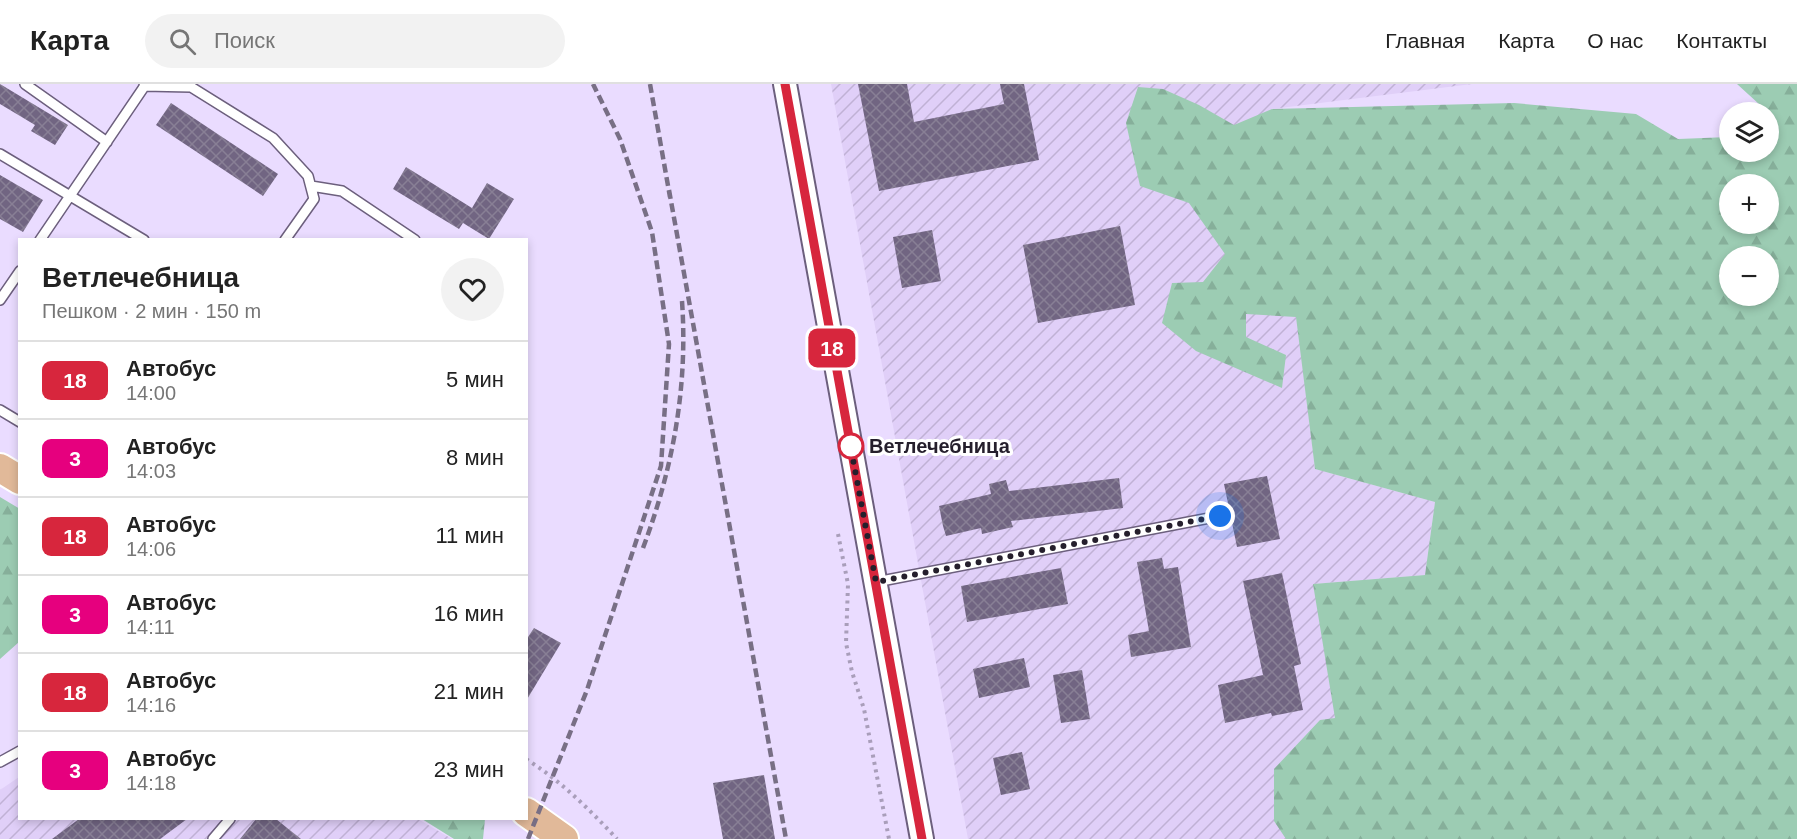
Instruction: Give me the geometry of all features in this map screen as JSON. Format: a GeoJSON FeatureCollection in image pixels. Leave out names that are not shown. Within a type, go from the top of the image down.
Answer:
{"type":"FeatureCollection","features":[{"type":"Feature","properties":{"kind":"main road"},"geometry":{"type":"LineString","coordinates":[[0,468],[18,479]]}},
{"type":"Feature","properties":{"kind":"main road"},"geometry":{"type":"LineString","coordinates":[[528,813],[564,839]]}},
{"type":"Feature","properties":{"kind":"street"},"geometry":{"type":"LineString","coordinates":[[785,84],[922,839]]}},
{"type":"Feature","properties":{"kind":"lane"},"geometry":{"type":"LineString","coordinates":[[25,84],[107,142]]}},
{"type":"Feature","properties":{"kind":"lane"},"geometry":{"type":"LineString","coordinates":[[41,238],[145,85],[190,87],[273,138],[308,176],[314,199],[286,238]]}},
{"type":"Feature","properties":{"kind":"lane"},"geometry":{"type":"LineString","coordinates":[[0,154],[141,238]]}},
{"type":"Feature","properties":{"kind":"lane"},"geometry":{"type":"LineString","coordinates":[[310,186],[342,191],[412,238]]}},
{"type":"Feature","properties":{"kind":"lane"},"geometry":{"type":"LineString","coordinates":[[0,300],[18,274]]}},
{"type":"Feature","properties":{"kind":"lane"},"geometry":{"type":"LineString","coordinates":[[0,410],[18,421]]}},
{"type":"Feature","properties":{"kind":"lane"},"geometry":{"type":"LineString","coordinates":[[876,582],[1220,516]]}},
{"type":"Feature","properties":{"kind":"lane"},"geometry":{"type":"LineString","coordinates":[[0,762],[18,752]]}},
{"type":"Feature","properties":{"kind":"lane"},"geometry":{"type":"LineString","coordinates":[[213,839],[229,820]]}},
{"type":"Feature","properties":{"kind":"path"},"geometry":{"type":"LineString","coordinates":[[838,534],[848,585],[846,644],[864,709],[890,839]]}},
{"type":"Feature","properties":{"kind":"path"},"geometry":{"type":"LineString","coordinates":[[528,760],[553,776],[582,802],[617,839]]}},
{"type":"Feature","properties":{"kind":"shaded area"},"geometry":{"type":"Polygon","coordinates":[[[831,84],[1472,84],[1272,109],[1315,469],[1435,502],[1425,575],[1314,584],[1356,839],[968,839],[831,84]]]}},
{"type":"Feature","properties":{"kind":"shaded area"},"geometry":{"type":"Polygon","coordinates":[[[18,778],[18,820],[420,820],[452,839],[0,839],[0,790],[18,778]]]}},
{"type":"Feature","properties":{"kind":"green space"},"geometry":{"type":"Polygon","coordinates":[[[1737,84],[1797,84],[1797,839],[1286,839],[1274,821],[1274,769],[1320,720],[1335,718],[1313,584],[1425,575],[1435,502],[1315,469],[1296,317],[1246,314],[1246,337],[1286,355],[1282,388],[1196,351],[1162,323],[1172,283],[1203,282],[1225,254],[1189,203],[1140,186],[1126,123],[1138,87],[1163,89],[1199,105],[1234,125],[1272,109],[1514,103],[1636,114],[1678,139],[1719,137],[1719,162],[1779,162],[1779,102],[1757,102],[1737,84]]]}},
{"type":"Feature","properties":{"kind":"green space"},"geometry":{"type":"Polygon","coordinates":[[[0,497],[18,508],[18,643],[0,659],[0,497]]]}},
{"type":"Feature","properties":{"kind":"green space"},"geometry":{"type":"Polygon","coordinates":[[[424,820],[485,820],[483,839],[454,839],[424,820]]]}},
{"type":"Feature","properties":{"kind":"building"},"geometry":{"type":"Polygon","coordinates":[[[0,84],[68,125],[55,145],[31,131],[35,125],[0,104],[0,84]]]}},
{"type":"Feature","properties":{"kind":"building"},"geometry":{"type":"Polygon","coordinates":[[[858,84],[907,84],[914,122],[1004,104],[1000,84],[1024,84],[1039,160],[879,191],[858,84]]]}},
{"type":"Feature","properties":{"kind":"building"},"geometry":{"type":"Polygon","coordinates":[[[171,103],[278,174],[263,196],[156,125],[171,103]]]}},
{"type":"Feature","properties":{"kind":"building"},"geometry":{"type":"Polygon","coordinates":[[[406,167],[472,208],[487,183],[514,199],[490,238],[487,238],[463,223],[459,229],[393,189],[406,167]]]}},
{"type":"Feature","properties":{"kind":"building"},"geometry":{"type":"Polygon","coordinates":[[[0,175],[43,200],[23,232],[0,219],[0,175]]]}},
{"type":"Feature","properties":{"kind":"building"},"geometry":{"type":"Polygon","coordinates":[[[1120,226],[1135,305],[1038,323],[1023,245],[1120,226]]]}},
{"type":"Feature","properties":{"kind":"building"},"geometry":{"type":"Polygon","coordinates":[[[932,230],[941,281],[902,288],[893,237],[932,230]]]}},
{"type":"Feature","properties":{"kind":"building"},"geometry":{"type":"Polygon","coordinates":[[[1267,476],[1280,539],[1237,547],[1224,484],[1267,476]]]}},
{"type":"Feature","properties":{"kind":"building"},"geometry":{"type":"Polygon","coordinates":[[[1119,478],[1123,508],[1011,521],[1013,527],[982,534],[981,528],[946,536],[939,506],[991,494],[989,484],[1006,480],[1009,491],[1119,478]]]}},
{"type":"Feature","properties":{"kind":"building"},"geometry":{"type":"Polygon","coordinates":[[[1162,558],[1164,569],[1178,567],[1191,647],[1131,657],[1128,635],[1149,631],[1137,562],[1162,558]]]}},
{"type":"Feature","properties":{"kind":"building"},"geometry":{"type":"Polygon","coordinates":[[[1061,568],[1068,604],[967,622],[961,586],[1061,568]]]}},
{"type":"Feature","properties":{"kind":"building"},"geometry":{"type":"Polygon","coordinates":[[[1282,573],[1301,664],[1294,666],[1303,710],[1272,716],[1271,713],[1225,723],[1218,685],[1263,675],[1243,581],[1282,573]]]}},
{"type":"Feature","properties":{"kind":"building"},"geometry":{"type":"Polygon","coordinates":[[[534,628],[561,643],[528,698],[528,637],[534,628]]]}},
{"type":"Feature","properties":{"kind":"building"},"geometry":{"type":"Polygon","coordinates":[[[1024,658],[1030,687],[979,698],[973,669],[1024,658]]]}},
{"type":"Feature","properties":{"kind":"building"},"geometry":{"type":"Polygon","coordinates":[[[1082,670],[1090,719],[1061,723],[1053,675],[1082,670]]]}},
{"type":"Feature","properties":{"kind":"building"},"geometry":{"type":"Polygon","coordinates":[[[1022,752],[1030,789],[1001,795],[993,758],[1022,752]]]}},
{"type":"Feature","properties":{"kind":"building"},"geometry":{"type":"Polygon","coordinates":[[[764,775],[775,839],[723,839],[713,783],[764,775]]]}},
{"type":"Feature","properties":{"kind":"building"},"geometry":{"type":"Polygon","coordinates":[[[78,820],[186,820],[160,839],[52,839],[78,820]]]}},
{"type":"Feature","properties":{"kind":"building"},"geometry":{"type":"Polygon","coordinates":[[[255,820],[277,820],[301,839],[240,839],[255,820]]]}},
{"type":"Feature","properties":{"kind":"railway"},"geometry":{"type":"LineString","coordinates":[[528,839],[587,690],[661,466],[669,344],[652,232],[620,139],[593,84]]}},
{"type":"Feature","properties":{"kind":"railway"},"geometry":{"type":"LineString","coordinates":[[650,84],[670,197]]}},
{"type":"Feature","properties":{"kind":"railway"},"geometry":{"type":"LineString","coordinates":[[669,190],[786,839]]}},
{"type":"Feature","properties":{"kind":"railway"},"geometry":{"type":"LineString","coordinates":[[643,548],[663,488],[676,427],[683,365],[682,301]]}},
{"type":"Feature","properties":{"kind":"bus line","name":"18"},"geometry":{"type":"LineString","coordinates":[[785,84],[922,839]]}},
{"type":"Feature","properties":{"kind":"place","name":"Ветлечебница"},"geometry":{"type":"Point","coordinates":[851,446]}},
{"type":"Feature","properties":{"kind":"route"},"geometry":{"type":"LineString","coordinates":[[851,446],[849,438],[876,582],[1220,516]]}}]}
